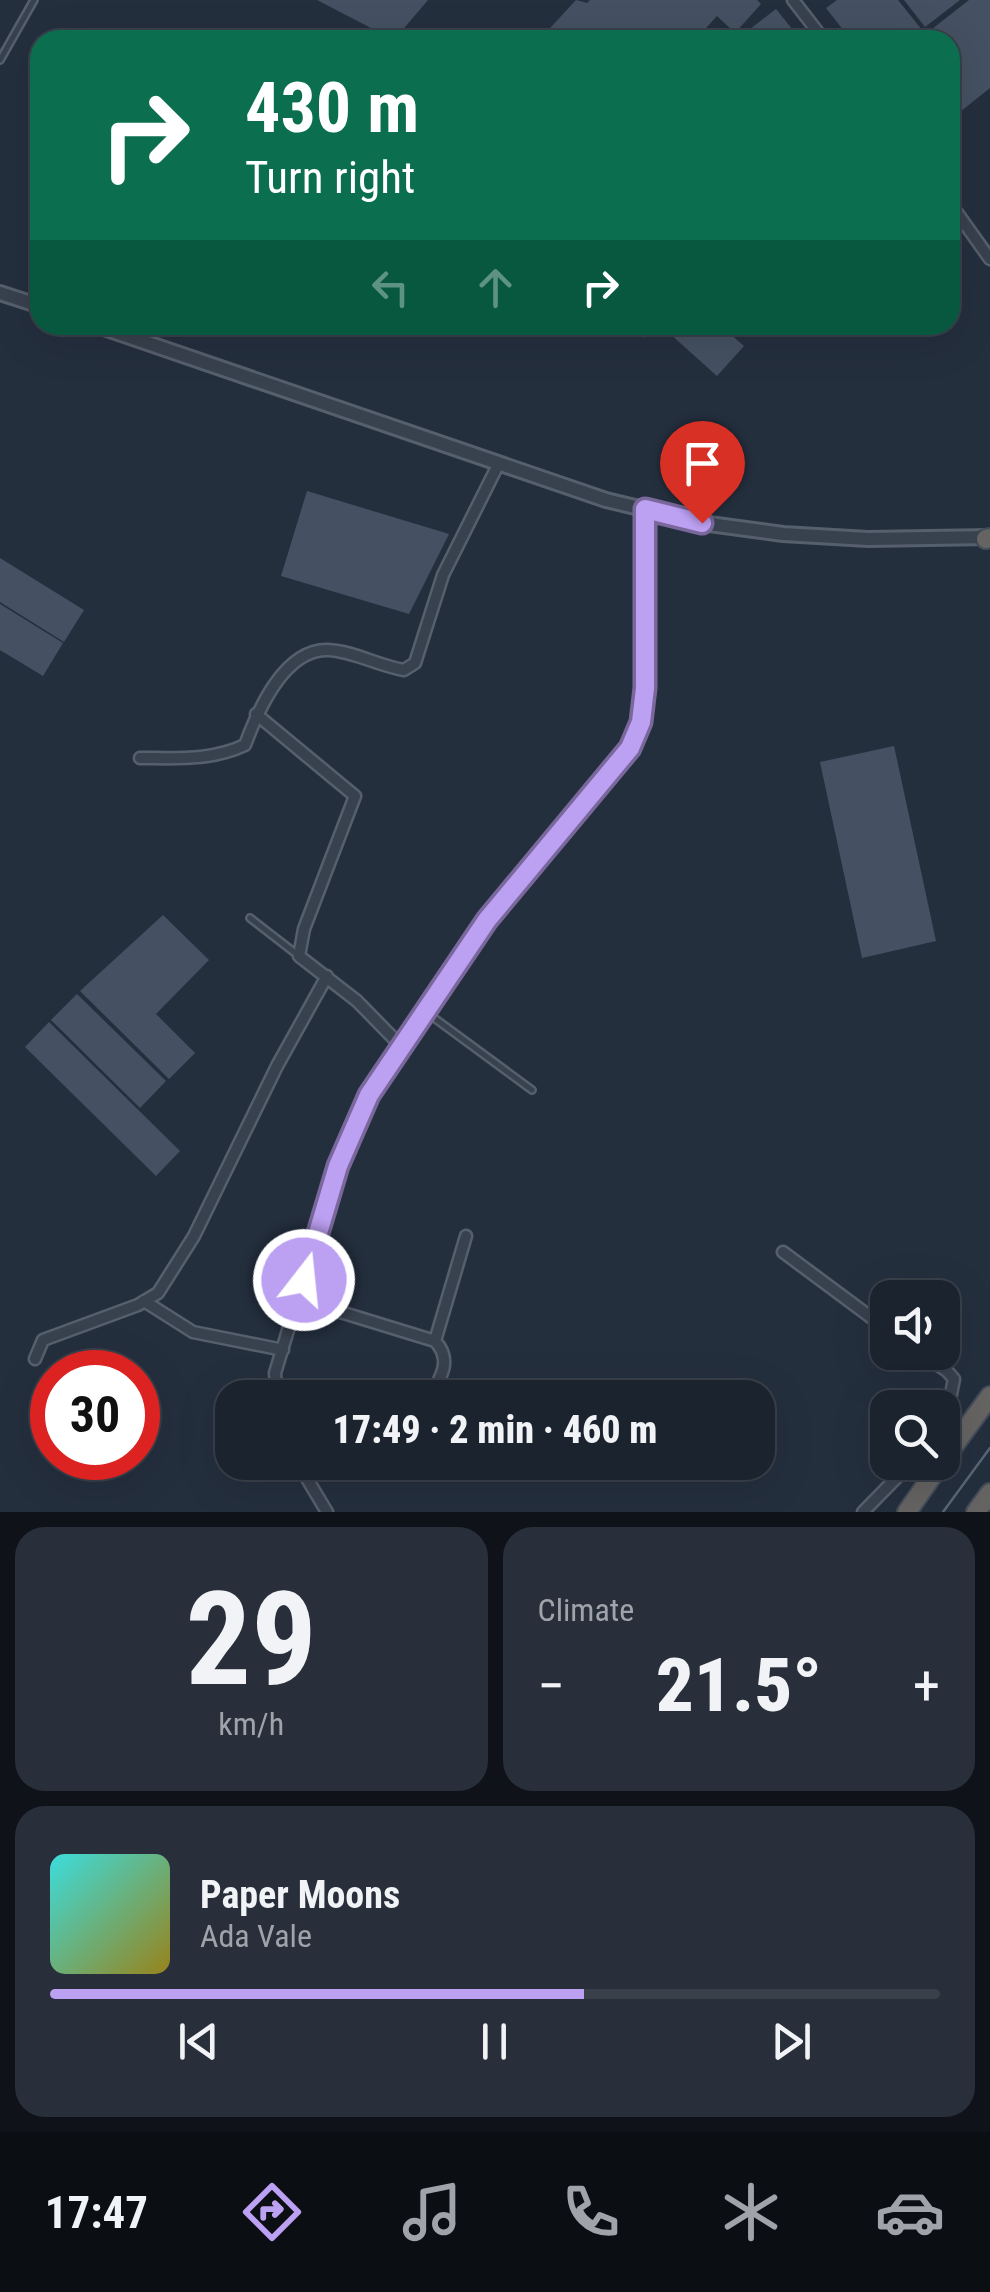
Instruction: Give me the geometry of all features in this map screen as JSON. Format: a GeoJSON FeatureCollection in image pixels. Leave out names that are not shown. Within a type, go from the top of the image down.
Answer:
{"type":"FeatureCollection","features":[{"type":"Feature","properties":{"kind":"highway"},"geometry":{"type":"LineString","coordinates":[[960,1437],[990,1396]]}},
{"type":"Feature","properties":{"kind":"highway"},"geometry":{"type":"LineString","coordinates":[[906,1512],[929,1480]]}},
{"type":"Feature","properties":{"kind":"highway"},"geometry":{"type":"LineString","coordinates":[[976,1512],[990,1494]]}},
{"type":"Feature","properties":{"kind":"street"},"geometry":{"type":"LineString","coordinates":[[793,0],[816,30]]}},
{"type":"Feature","properties":{"kind":"street"},"geometry":{"type":"LineString","coordinates":[[960,217],[990,259]]}},
{"type":"Feature","properties":{"kind":"street"},"geometry":{"type":"LineString","coordinates":[[0,293],[30,303]]}},
{"type":"Feature","properties":{"kind":"street"},"geometry":{"type":"LineString","coordinates":[[123,335],[606,500],[702,523],[783,534],[868,539],[989,538]]}},
{"type":"Feature","properties":{"kind":"street"},"geometry":{"type":"LineString","coordinates":[[140,758],[199,759],[227,754],[246,745],[256,714],[287,670],[310,652],[332,650],[381,667],[404,670],[415,663],[443,574],[499,463]]}},
{"type":"Feature","properties":{"kind":"street"},"geometry":{"type":"LineString","coordinates":[[276,1380],[338,1166],[369,1095],[487,920],[630,748],[641,722],[645,688],[645,509]]}},
{"type":"Feature","properties":{"kind":"street"},"geometry":{"type":"LineString","coordinates":[[256,714],[355,796],[304,929],[299,956],[328,976],[401,1046]]}},
{"type":"Feature","properties":{"kind":"street"},"geometry":{"type":"LineString","coordinates":[[39,1350],[42,1340],[158,1293],[178,1265],[276,1066],[328,976]]}},
{"type":"Feature","properties":{"kind":"street"},"geometry":{"type":"LineString","coordinates":[[435,1340],[466,1236]]}},
{"type":"Feature","properties":{"kind":"street"},"geometry":{"type":"LineString","coordinates":[[783,1252],[870,1317]]}},
{"type":"Feature","properties":{"kind":"street"},"geometry":{"type":"LineString","coordinates":[[298,1299],[435,1340],[445,1354],[438,1380]]}},
{"type":"Feature","properties":{"kind":"street"},"geometry":{"type":"LineString","coordinates":[[144,1301],[193,1332],[283,1350]]}},
{"type":"Feature","properties":{"kind":"street"},"geometry":{"type":"LineString","coordinates":[[308,1480],[327,1512]]}},
{"type":"Feature","properties":{"kind":"street"},"geometry":{"type":"LineString","coordinates":[[863,1512],[894,1480]]}},
{"type":"Feature","properties":{"kind":"lane"},"geometry":{"type":"LineString","coordinates":[[0,60],[34,0]]}},
{"type":"Feature","properties":{"kind":"lane"},"geometry":{"type":"LineString","coordinates":[[250,918],[299,956]]}},
{"type":"Feature","properties":{"kind":"lane"},"geometry":{"type":"LineString","coordinates":[[426,1012],[532,1090]]}},
{"type":"Feature","properties":{"kind":"building"},"geometry":{"type":"Polygon","coordinates":[[[317,0],[428,0],[402,30],[375,30],[317,0]]]}},
{"type":"Feature","properties":{"kind":"building"},"geometry":{"type":"Polygon","coordinates":[[[576,0],[757,0],[761,4],[738,30],[732,30],[717,16],[704,30],[548,30],[576,0]]]}},
{"type":"Feature","properties":{"kind":"building"},"geometry":{"type":"Polygon","coordinates":[[[837,0],[898,0],[922,30],[843,30],[826,8],[837,0]]]}},
{"type":"Feature","properties":{"kind":"building"},"geometry":{"type":"Polygon","coordinates":[[[904,0],[960,0],[925,27],[904,0]]]}},
{"type":"Feature","properties":{"kind":"building"},"geometry":{"type":"Polygon","coordinates":[[[969,0],[990,0],[990,88],[960,112],[960,30],[931,30],[969,0]]]}},
{"type":"Feature","properties":{"kind":"building"},"geometry":{"type":"Polygon","coordinates":[[[776,9],[793,30],[749,30],[776,9]]]}},
{"type":"Feature","properties":{"kind":"building"},"geometry":{"type":"Polygon","coordinates":[[[671,335],[731,335],[744,346],[717,376],[671,335]]]}},
{"type":"Feature","properties":{"kind":"building"},"geometry":{"type":"Polygon","coordinates":[[[307,491],[449,534],[409,614],[281,576],[307,491]]]}},
{"type":"Feature","properties":{"kind":"building"},"geometry":{"type":"Polygon","coordinates":[[[0,558],[84,610],[64,642],[0,602],[0,558]]]}},
{"type":"Feature","properties":{"kind":"building"},"geometry":{"type":"Polygon","coordinates":[[[0,604],[63,643],[43,676],[0,650],[0,604]]]}},
{"type":"Feature","properties":{"kind":"building"},"geometry":{"type":"Polygon","coordinates":[[[894,746],[936,941],[862,958],[820,762],[894,746]]]}},
{"type":"Feature","properties":{"kind":"building"},"geometry":{"type":"Polygon","coordinates":[[[163,915],[209,960],[156,1014],[195,1053],[169,1079],[80,991],[163,915]]]}},
{"type":"Feature","properties":{"kind":"building"},"geometry":{"type":"Polygon","coordinates":[[[77,994],[166,1081],[140,1108],[51,1020],[77,994]]]}},
{"type":"Feature","properties":{"kind":"building"},"geometry":{"type":"Polygon","coordinates":[[[49,1022],[180,1151],[156,1176],[25,1047],[49,1022]]]}},
{"type":"Feature","properties":{"kind":"tram line"},"geometry":{"type":"LineString","coordinates":[[943,1512],[990,1448]]}},
{"type":"Feature","properties":{"kind":"route"},"geometry":{"type":"LineString","coordinates":[[304,1280],[338,1166],[369,1095],[487,920],[630,748],[641,722],[645,688],[645,509],[702,523]]}}]}
